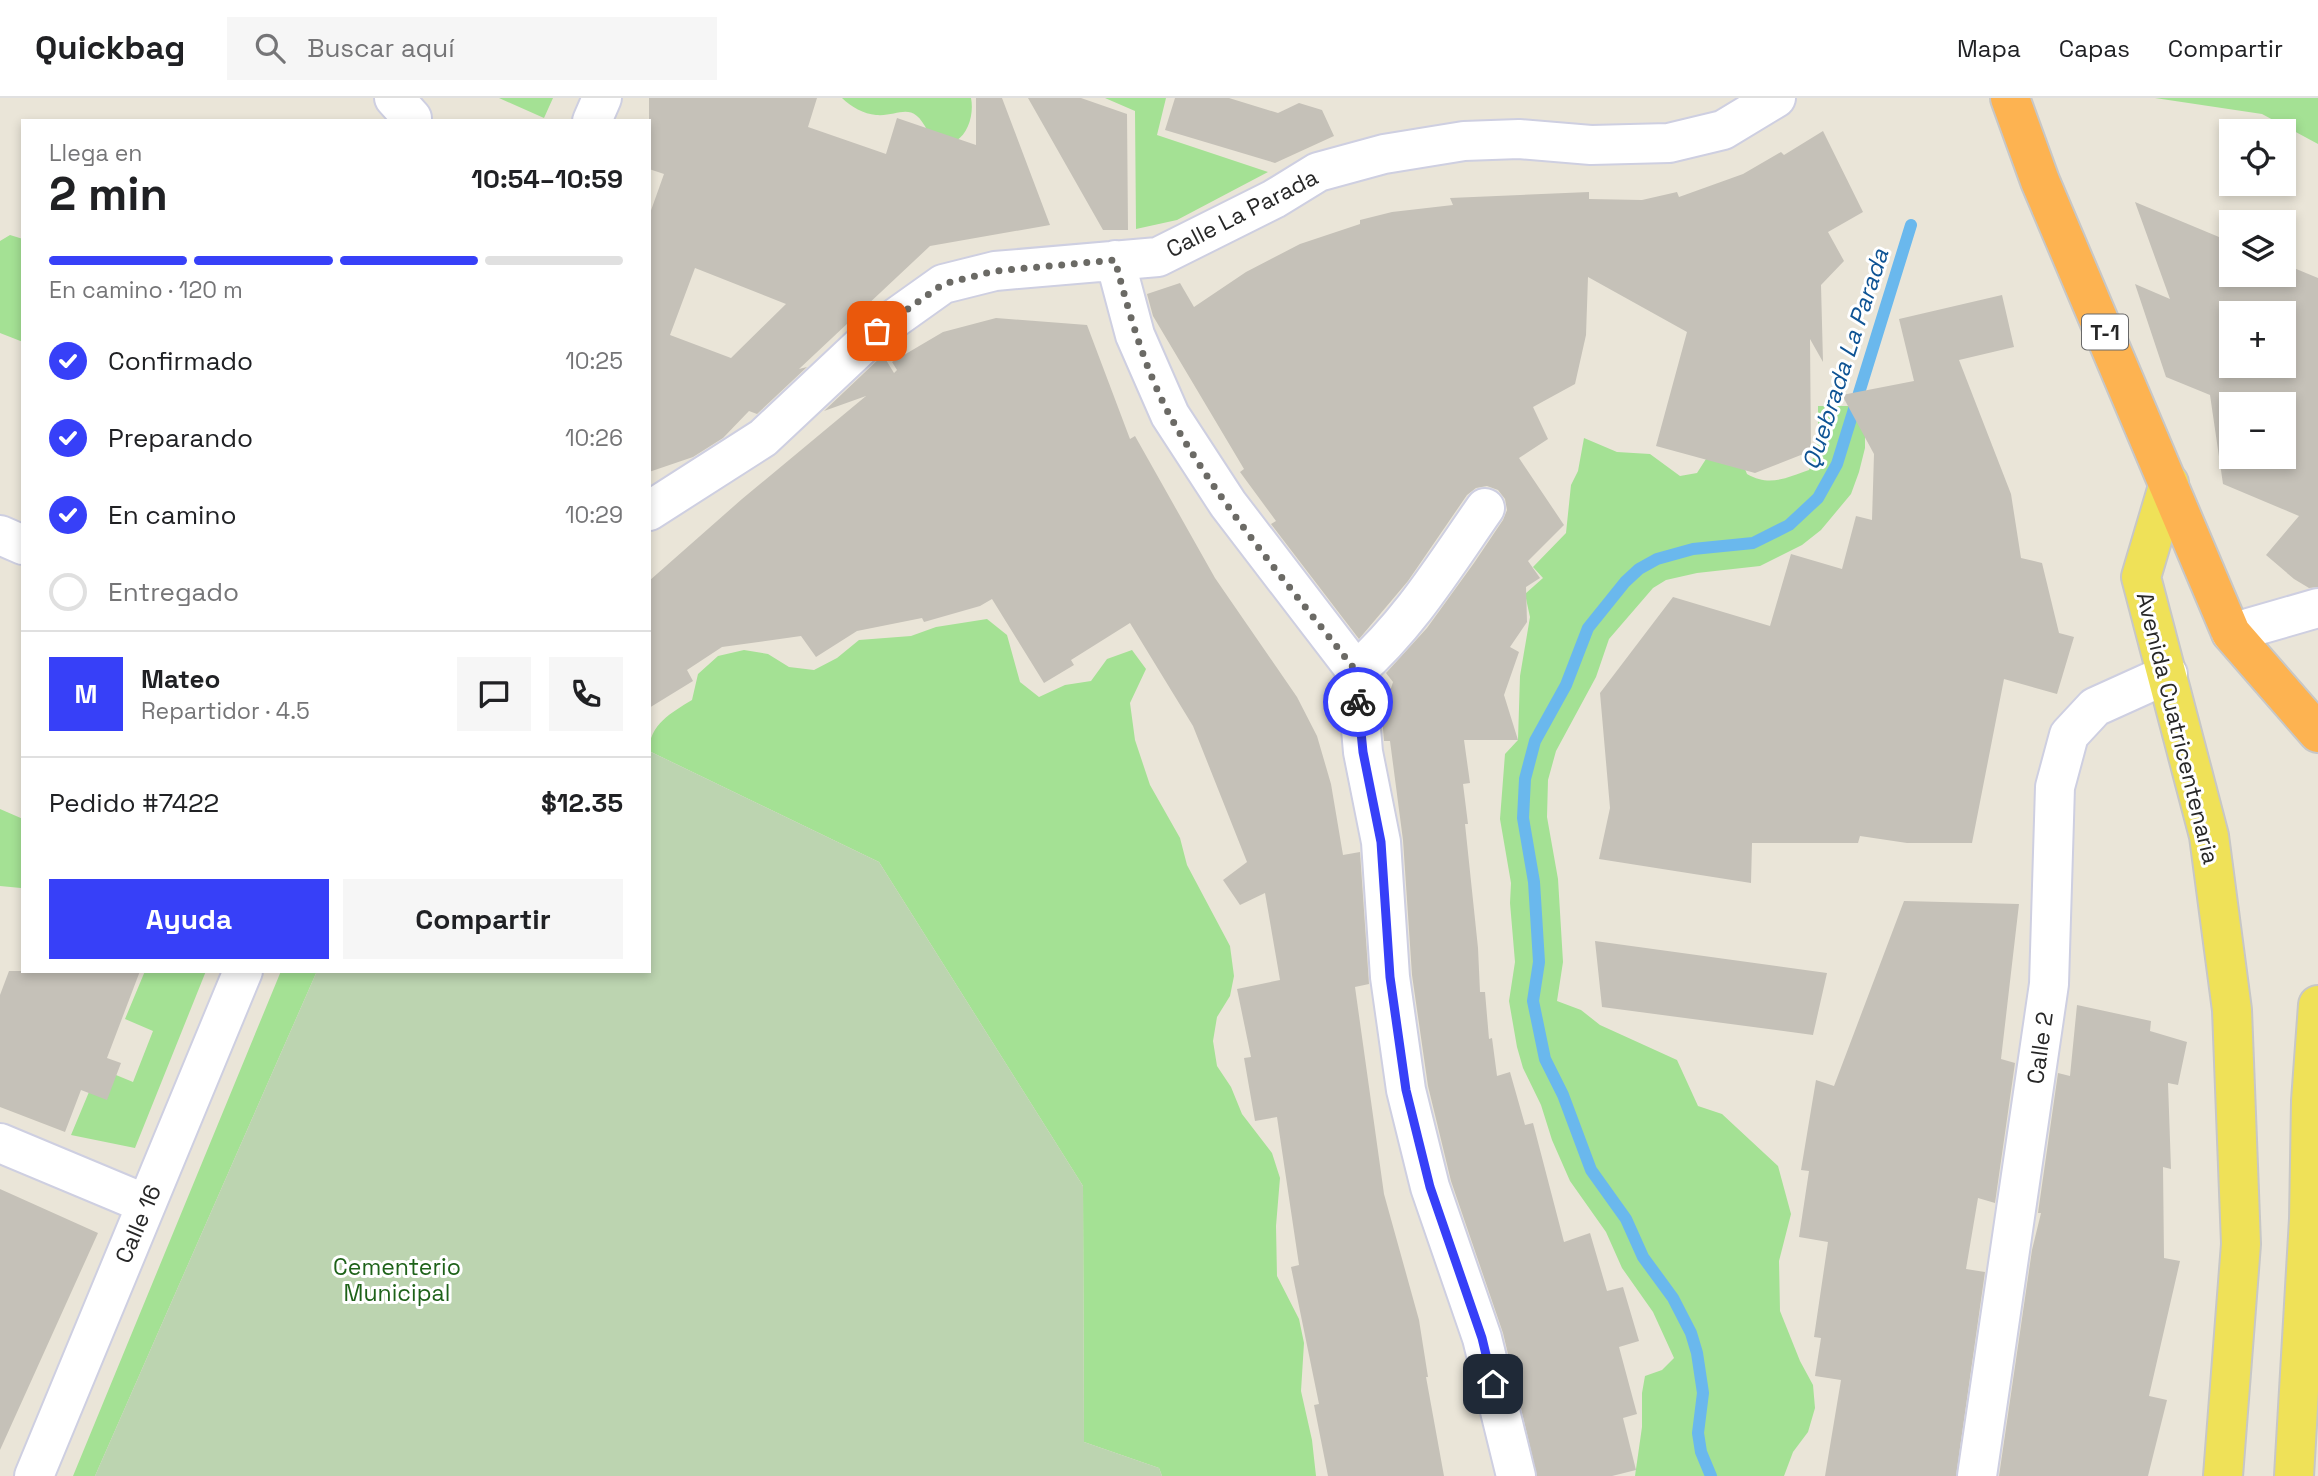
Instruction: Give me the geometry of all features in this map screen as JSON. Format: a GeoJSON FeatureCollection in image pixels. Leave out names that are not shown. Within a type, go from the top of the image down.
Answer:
{"type":"FeatureCollection","features":[{"type":"Feature","properties":{"kind":"highway","name":"T-1"},"geometry":{"type":"LineString","coordinates":[[2010,98],[2040,181],[2231,633],[2318,733]]}},
{"type":"Feature","properties":{"kind":"main road","name":"Avenida Cuatricentenaria"},"geometry":{"type":"LineString","coordinates":[[2169,483],[2141,577],[2209,836],[2232,1010],[2241,1244],[2223,1476]]}},
{"type":"Feature","properties":{"kind":"main road"},"geometry":{"type":"LineString","coordinates":[[2294,1476],[2309,1219],[2311,1101],[2318,1005]]}},
{"type":"Feature","properties":{"kind":"street"},"geometry":{"type":"LineString","coordinates":[[593,119],[602,98]]}},
{"type":"Feature","properties":{"kind":"street","name":"Calle La Parada"},"geometry":{"type":"LineString","coordinates":[[651,510],[763,438],[877,331],[943,284],[995,271],[1158,257],[1274,199],[1318,172],[1384,154],[1464,141],[1519,139],[1591,145],[1669,143],[1723,130],[1776,98]]}},
{"type":"Feature","properties":{"kind":"street"},"geometry":{"type":"LineString","coordinates":[[1115,260],[1135,335],[1170,415],[1228,504],[1356,671],[1363,752],[1381,842],[1390,977],[1406,1090],[1430,1187],[1482,1338],[1517,1476]]}},
{"type":"Feature","properties":{"kind":"street"},"geometry":{"type":"LineString","coordinates":[[1356,671],[1374,655],[1420,600],[1485,508]]}},
{"type":"Feature","properties":{"kind":"street"},"geometry":{"type":"LineString","coordinates":[[0,535],[21,544]]}},
{"type":"Feature","properties":{"kind":"street"},"geometry":{"type":"LineString","coordinates":[[2231,633],[2318,608]]}},
{"type":"Feature","properties":{"kind":"street","name":"Calle 2"},"geometry":{"type":"LineString","coordinates":[[1977,1476],[2049,984],[2055,787],[2069,735],[2095,707],[2168,674]]}},
{"type":"Feature","properties":{"kind":"street","name":"Calle 16"},"geometry":{"type":"LineString","coordinates":[[34,1476],[242,973]]}},
{"type":"Feature","properties":{"kind":"street"},"geometry":{"type":"LineString","coordinates":[[0,1143],[146,1204]]}},
{"type":"Feature","properties":{"kind":"green space"},"geometry":{"type":"Polygon","coordinates":[[[499,98],[553,98],[544,118],[499,98]]]}},
{"type":"Feature","properties":{"kind":"green space"},"geometry":{"type":"Polygon","coordinates":[[[842,98],[971,98],[972,110],[967,128],[956,141],[928,132],[922,122],[911,113],[871,114],[858,110],[842,98]]]}},
{"type":"Feature","properties":{"kind":"green space"},"geometry":{"type":"Polygon","coordinates":[[[1105,98],[1166,98],[1157,135],[1268,172],[1177,220],[1136,229],[1135,111],[1105,98]]]}},
{"type":"Feature","properties":{"kind":"green space"},"geometry":{"type":"Polygon","coordinates":[[[2155,98],[2318,98],[2318,144],[2296,132],[2296,119],[2271,119],[2262,114],[2155,98]]]}},
{"type":"Feature","properties":{"kind":"green space"},"geometry":{"type":"Polygon","coordinates":[[[10,235],[21,238],[21,341],[0,333],[0,241],[10,235]]]}},
{"type":"Feature","properties":{"kind":"green space"},"geometry":{"type":"Polygon","coordinates":[[[1818,406],[1865,406],[1865,448],[1851,494],[1821,530],[1802,545],[1760,566],[1697,573],[1666,580],[1653,588],[1609,639],[1596,677],[1556,751],[1548,780],[1547,817],[1558,879],[1563,962],[1557,1001],[1581,1010],[1600,1025],[1677,1060],[1698,1106],[1722,1114],[1778,1166],[1791,1214],[1779,1261],[1780,1311],[1813,1385],[1815,1408],[1808,1432],[1793,1452],[1784,1476],[1635,1476],[1645,1376],[1662,1370],[1674,1358],[1653,1312],[1622,1268],[1606,1232],[1570,1181],[1552,1140],[1541,1105],[1523,1068],[1509,1001],[1515,962],[1511,883],[1500,819],[1505,754],[1518,740],[1520,676],[1530,617],[1525,594],[1543,578],[1533,567],[1566,533],[1571,485],[1578,471],[1584,438],[1617,452],[1650,454],[1680,476],[1697,473],[1706,459],[1740,457],[1747,474],[1763,480],[1778,480],[1809,470],[1818,443],[1818,406]]]}},
{"type":"Feature","properties":{"kind":"green space"},"geometry":{"type":"Polygon","coordinates":[[[987,619],[1007,635],[1020,682],[1039,697],[1065,685],[1091,681],[1107,659],[1132,650],[1146,669],[1130,703],[1135,740],[1150,785],[1180,838],[1187,865],[1230,946],[1234,976],[1230,996],[1217,1017],[1213,1041],[1217,1066],[1231,1087],[1242,1114],[1272,1153],[1280,1178],[1276,1226],[1277,1276],[1299,1319],[1304,1343],[1301,1391],[1312,1440],[1316,1476],[1162,1476],[1159,1468],[1084,1442],[1083,1186],[879,862],[651,752],[651,739],[657,727],[692,700],[698,674],[718,656],[744,650],[768,654],[789,667],[814,670],[837,658],[859,640],[911,636],[936,627],[987,619]]]}},
{"type":"Feature","properties":{"kind":"green space","name":"Cementerio Municipal"},"geometry":{"type":"Polygon","coordinates":[[[651,752],[879,862],[1083,1186],[1084,1442],[1159,1468],[1162,1476],[95,1476],[316,973],[651,973],[651,752]]]}},
{"type":"Feature","properties":{"kind":"green space"},"geometry":{"type":"Polygon","coordinates":[[[0,809],[21,818],[21,888],[0,886],[0,809]]]}},
{"type":"Feature","properties":{"kind":"green space"},"geometry":{"type":"Polygon","coordinates":[[[144,973],[205,973],[135,1148],[71,1135],[99,1068],[133,1082],[153,1031],[125,1019],[144,973]]]}},
{"type":"Feature","properties":{"kind":"green space"},"geometry":{"type":"Polygon","coordinates":[[[280,973],[316,973],[95,1476],[73,1476],[280,973]]]}},
{"type":"Feature","properties":{"kind":"building"},"geometry":{"type":"Polygon","coordinates":[[[649,98],[817,98],[808,127],[886,154],[897,118],[976,145],[976,98],[1002,98],[1050,225],[930,246],[799,369],[807,367],[757,414],[749,411],[723,438],[693,457],[651,471],[651,210],[664,174],[651,170],[649,98]],[[695,268],[670,335],[731,358],[786,304],[695,268]]]}},
{"type":"Feature","properties":{"kind":"building"},"geometry":{"type":"Polygon","coordinates":[[[1028,98],[1081,98],[1127,114],[1128,230],[1103,230],[1028,98]]]}},
{"type":"Feature","properties":{"kind":"building"},"geometry":{"type":"Polygon","coordinates":[[[1175,98],[1229,98],[1278,113],[1299,103],[1322,110],[1334,136],[1275,163],[1165,130],[1175,98]]]}},
{"type":"Feature","properties":{"kind":"building"},"geometry":{"type":"Polygon","coordinates":[[[1823,131],[1863,212],[1828,232],[1844,261],[1821,285],[1823,362],[1810,339],[1811,451],[1755,473],[1656,446],[1687,332],[1588,277],[1586,335],[1575,384],[1533,407],[1548,439],[1519,458],[1564,525],[1528,561],[1540,578],[1526,587],[1527,622],[1510,647],[1519,652],[1504,695],[1518,740],[1464,740],[1470,783],[1463,784],[1468,824],[1465,824],[1480,992],[1485,992],[1489,1039],[1492,1038],[1497,1076],[1510,1072],[1525,1125],[1533,1123],[1564,1242],[1590,1233],[1607,1291],[1623,1287],[1639,1341],[1619,1347],[1637,1414],[1623,1418],[1636,1470],[1612,1476],[1537,1476],[1503,1333],[1451,1181],[1428,1086],[1412,975],[1403,840],[1390,741],[1384,741],[1382,716],[1393,682],[1386,673],[1427,628],[1474,563],[1503,520],[1507,510],[1505,499],[1498,490],[1487,486],[1476,488],[1467,495],[1408,581],[1359,639],[1271,524],[1276,521],[1240,472],[1244,469],[1153,316],[1147,294],[1180,283],[1194,307],[1246,272],[1300,244],[1360,224],[1360,220],[1392,212],[1453,205],[1450,198],[1589,192],[1589,199],[1642,200],[1677,192],[1679,197],[1743,174],[1781,152],[1784,155],[1823,131]]]}},
{"type":"Feature","properties":{"kind":"building"},"geometry":{"type":"Polygon","coordinates":[[[2135,202],[2219,237],[2219,287],[2296,287],[2296,269],[2318,278],[2318,587],[2309,588],[2294,579],[2266,555],[2299,516],[2223,484],[2221,469],[2296,469],[2296,392],[2219,392],[2219,457],[2210,395],[2166,377],[2135,284],[2170,299],[2135,202]]]}},
{"type":"Feature","properties":{"kind":"building"},"geometry":{"type":"Polygon","coordinates":[[[2002,295],[2014,347],[1959,360],[2011,494],[2021,558],[2042,563],[2059,633],[2074,637],[2057,694],[2004,679],[1972,843],[1907,843],[1860,836],[1858,843],[1752,843],[1751,883],[1599,859],[1610,808],[1600,693],[1673,597],[1770,626],[1791,554],[1842,569],[1856,516],[1872,520],[1874,454],[1842,395],[1914,381],[1899,319],[2002,295]]]}},
{"type":"Feature","properties":{"kind":"building"},"geometry":{"type":"Polygon","coordinates":[[[996,318],[1087,325],[1130,439],[1135,436],[1215,578],[1297,697],[1317,736],[1331,784],[1343,855],[1360,852],[1369,984],[1355,987],[1384,1194],[1419,1320],[1426,1377],[1444,1476],[1328,1476],[1314,1405],[1319,1404],[1291,1267],[1299,1265],[1277,1117],[1255,1121],[1244,1058],[1251,1057],[1237,989],[1280,980],[1265,893],[1240,905],[1223,880],[1247,862],[1193,726],[1130,623],[1071,660],[1074,665],[1044,683],[992,599],[980,606],[924,622],[922,618],[857,631],[816,657],[801,636],[722,647],[687,670],[693,681],[651,707],[651,579],[866,396],[824,411],[883,355],[894,373],[897,370],[892,362],[943,332],[996,318]]]}},
{"type":"Feature","properties":{"kind":"building"},"geometry":{"type":"Polygon","coordinates":[[[1904,901],[2019,904],[2001,1059],[2015,1063],[1995,1203],[1978,1198],[1966,1269],[1985,1272],[1956,1476],[1825,1476],[1841,1380],[1815,1376],[1821,1338],[1814,1337],[1828,1242],[1799,1237],[1809,1171],[1801,1170],[1816,1080],[1834,1086],[1904,901]]]}},
{"type":"Feature","properties":{"kind":"building"},"geometry":{"type":"Polygon","coordinates":[[[1595,941],[1827,973],[1813,1035],[1602,1007],[1595,941]]]}},
{"type":"Feature","properties":{"kind":"building"},"geometry":{"type":"Polygon","coordinates":[[[9,971],[139,973],[107,1058],[121,1063],[107,1100],[81,1090],[65,1132],[0,1107],[0,995],[9,971]]]}},
{"type":"Feature","properties":{"kind":"building"},"geometry":{"type":"Polygon","coordinates":[[[2077,1005],[2151,1021],[2150,1031],[2187,1042],[2178,1085],[2168,1083],[2171,1169],[2163,1167],[2164,1258],[2180,1261],[2149,1396],[2167,1400],[2148,1476],[1999,1476],[2032,1250],[2041,1213],[2038,1213],[2058,1073],[2070,1076],[2077,1005]]]}},
{"type":"Feature","properties":{"kind":"building"},"geometry":{"type":"Polygon","coordinates":[[[0,1189],[98,1233],[0,1450],[0,1189]]]}},
{"type":"Feature","properties":{"kind":"waterway","name":"Quebrada La Parada"},"geometry":{"type":"LineString","coordinates":[[1711,1476],[1701,1452],[1698,1433],[1703,1393],[1691,1333],[1673,1298],[1643,1257],[1626,1219],[1591,1170],[1563,1095],[1545,1059],[1533,1001],[1539,962],[1534,882],[1523,818],[1525,779],[1535,741],[1566,685],[1588,628],[1625,582],[1639,569],[1657,559],[1693,549],[1753,543],[1789,525],[1818,498],[1837,464],[1911,225]]}},
{"type":"Feature","properties":{"kind":"way so far"},"geometry":{"type":"LineString","coordinates":[[877,331],[943,284],[995,271],[1115,260],[1135,335],[1170,415],[1228,504],[1356,671],[1358,702]]}},
{"type":"Feature","properties":{"kind":"route"},"geometry":{"type":"LineString","coordinates":[[1358,702],[1363,752],[1381,842],[1390,977],[1406,1090],[1430,1187],[1482,1338],[1493,1384]]}}]}
